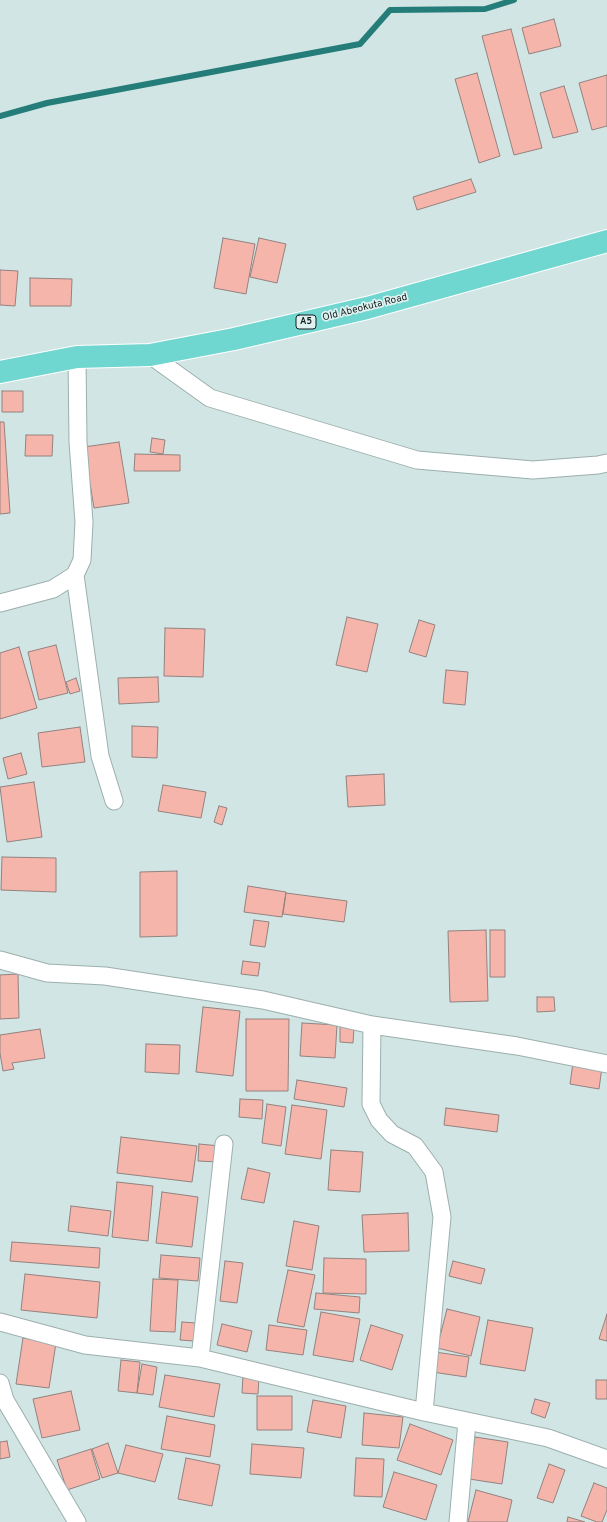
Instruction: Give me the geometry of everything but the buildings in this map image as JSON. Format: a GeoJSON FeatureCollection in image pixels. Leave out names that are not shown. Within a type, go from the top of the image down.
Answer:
{"type":"FeatureCollection","features":[{"type":"Feature","properties":{"kind":"highway","name":"Old Abeokuta Road"},"geometry":{"type":"LineString","coordinates":[[0,372],[77,357],[150,355],[234,339],[367,308],[607,241]]}},
{"type":"Feature","properties":{"kind":"street"},"geometry":{"type":"LineString","coordinates":[[150,355],[210,398],[417,460],[533,470],[607,463]]}},
{"type":"Feature","properties":{"kind":"street"},"geometry":{"type":"LineString","coordinates":[[0,603],[53,589],[75,574],[82,560],[84,522],[78,442],[77,357]]}},
{"type":"Feature","properties":{"kind":"street"},"geometry":{"type":"LineString","coordinates":[[75,574],[100,756],[114,801]]}},
{"type":"Feature","properties":{"kind":"street"},"geometry":{"type":"LineString","coordinates":[[0,960],[47,973],[105,976],[263,1000],[372,1025],[517,1046],[607,1064]]}},
{"type":"Feature","properties":{"kind":"street"},"geometry":{"type":"LineString","coordinates":[[372,1025],[371,1104],[379,1120],[392,1134],[415,1146],[434,1172],[442,1217],[424,1412]]}},
{"type":"Feature","properties":{"kind":"street"},"geometry":{"type":"LineString","coordinates":[[200,1358],[224,1144]]}},
{"type":"Feature","properties":{"kind":"street"},"geometry":{"type":"LineString","coordinates":[[0,1322],[85,1345],[200,1358],[424,1412],[548,1438],[607,1459]]}},
{"type":"Feature","properties":{"kind":"street"},"geometry":{"type":"LineString","coordinates":[[0,1383],[5,1400],[77,1522]]}},
{"type":"Feature","properties":{"kind":"street"},"geometry":{"type":"LineString","coordinates":[[458,1522],[467,1421]]}},
{"type":"Feature","properties":{"kind":"waterway"},"geometry":{"type":"LineString","coordinates":[[0,116],[47,103],[360,44],[390,10],[485,9],[514,0]]}}]}
